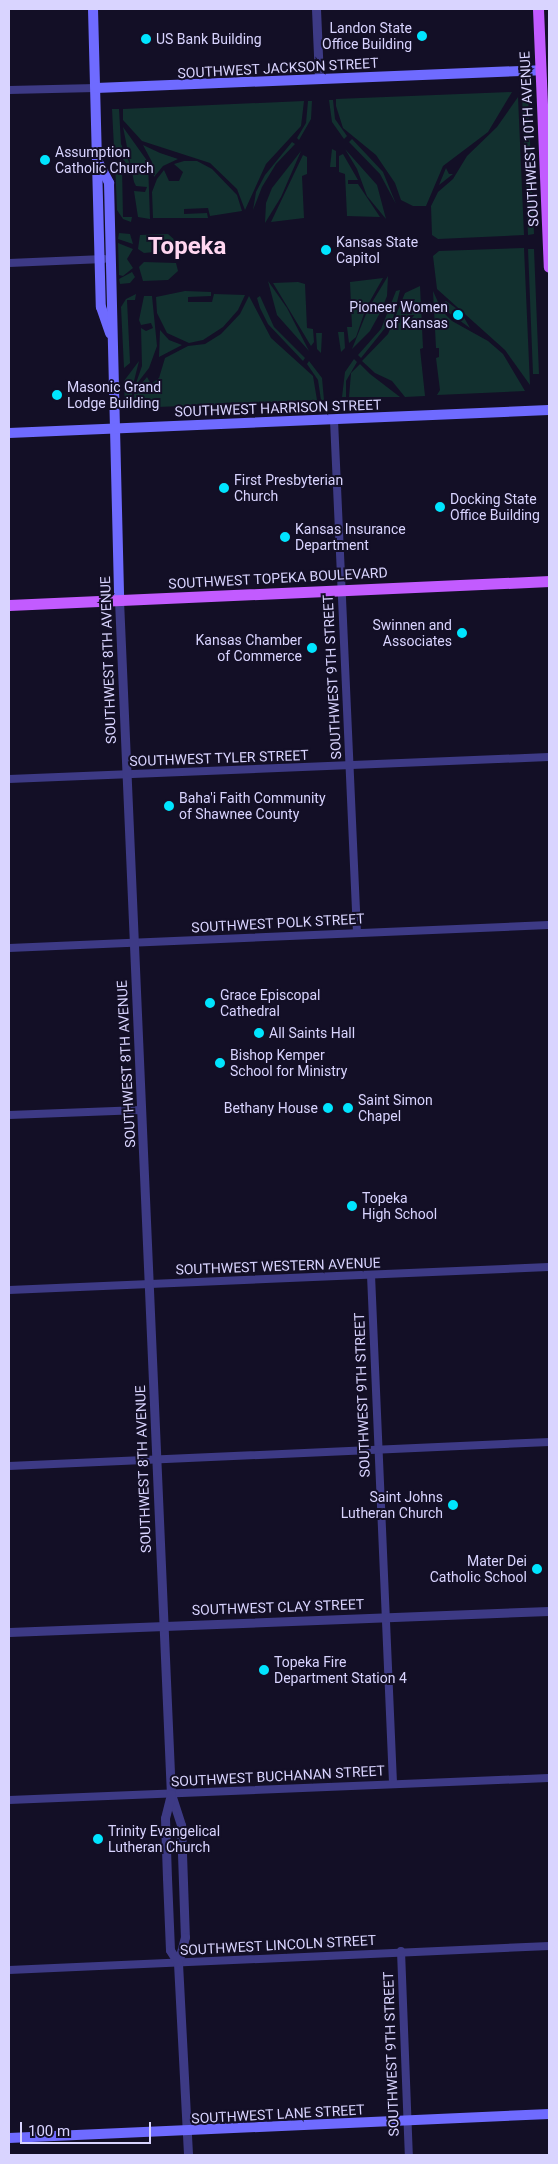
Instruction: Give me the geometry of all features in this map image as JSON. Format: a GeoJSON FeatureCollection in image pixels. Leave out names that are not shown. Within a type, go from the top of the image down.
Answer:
{"type":"FeatureCollection","features":[{"type":"Feature","properties":{"kind":"main road","name":"SOUTHWEST 8TH AVENUE"},"geometry":{"type":"LineString","coordinates":[[93,9],[98,162],[96,190],[98,259],[101,307],[110,334]]}},
{"type":"Feature","properties":{"kind":"main road","name":"SOUTHWEST 10TH AVENUE"},"geometry":{"type":"LineString","coordinates":[[538,9],[545,70],[549,267]]}},
{"type":"Feature","properties":{"kind":"main road","name":"SOUTHWEST JACKSON STREET"},"geometry":{"type":"LineString","coordinates":[[96,88],[545,70]]}},
{"type":"Feature","properties":{"kind":"main road","name":"SOUTHWEST 8TH AVENUE"},"geometry":{"type":"LineString","coordinates":[[98,162],[109,183],[115,313],[110,334],[119,600]]}},
{"type":"Feature","properties":{"kind":"main road","name":"SOUTHWEST HARRISON STREET"},"geometry":{"type":"LineString","coordinates":[[9,433],[549,410]]}},
{"type":"Feature","properties":{"kind":"main road","name":"SOUTHWEST TOPEKA BOULEVARD"},"geometry":{"type":"LineString","coordinates":[[9,605],[549,581]]}},
{"type":"Feature","properties":{"kind":"main road","name":"SOUTHWEST LANE STREET"},"geometry":{"type":"LineString","coordinates":[[9,2138],[187,2132],[549,2114]]}},
{"type":"Feature","properties":{"kind":"street"},"geometry":{"type":"LineString","coordinates":[[316,9],[319,79]]}},
{"type":"Feature","properties":{"kind":"street","name":"SOUTHWEST JACKSON STREET"},"geometry":{"type":"LineString","coordinates":[[9,90],[96,88]]}},
{"type":"Feature","properties":{"kind":"street"},"geometry":{"type":"LineString","coordinates":[[9,262],[112,258]]}},
{"type":"Feature","properties":{"kind":"street","name":"SOUTHWEST 9TH STREET"},"geometry":{"type":"LineString","coordinates":[[334,420],[357,932]]}},
{"type":"Feature","properties":{"kind":"street","name":"SOUTHWEST 8TH AVENUE"},"geometry":{"type":"LineString","coordinates":[[119,600],[171,1794],[181,1825],[185,1937],[178,1964],[188,2155]]}},
{"type":"Feature","properties":{"kind":"street","name":"SOUTHWEST TYLER STREET"},"geometry":{"type":"LineString","coordinates":[[9,779],[549,757]]}},
{"type":"Feature","properties":{"kind":"street","name":"SOUTHWEST POLK STREET"},"geometry":{"type":"LineString","coordinates":[[9,948],[549,925]]}},
{"type":"Feature","properties":{"kind":"street"},"geometry":{"type":"LineString","coordinates":[[9,1115],[141,1110]]}},
{"type":"Feature","properties":{"kind":"street","name":"SOUTHWEST WESTERN AVENUE"},"geometry":{"type":"LineString","coordinates":[[9,1290],[549,1267]]}},
{"type":"Feature","properties":{"kind":"street","name":"SOUTHWEST 9TH STREET"},"geometry":{"type":"LineString","coordinates":[[371,1275],[393,1783]]}},
{"type":"Feature","properties":{"kind":"street"},"geometry":{"type":"LineString","coordinates":[[9,1466],[549,1442]]}},
{"type":"Feature","properties":{"kind":"street","name":"SOUTHWEST CLAY STREET"},"geometry":{"type":"LineString","coordinates":[[9,1632],[549,1611]]}},
{"type":"Feature","properties":{"kind":"street","name":"SOUTHWEST BUCHANAN STREET"},"geometry":{"type":"LineString","coordinates":[[9,1800],[549,1778]]}},
{"type":"Feature","properties":{"kind":"street","name":"SOUTHWEST 8TH AVENUE"},"geometry":{"type":"LineString","coordinates":[[171,1794],[165,1818],[167,1878],[170,1950],[178,1964]]}},
{"type":"Feature","properties":{"kind":"street","name":"SOUTHWEST LINCOLN STREET"},"geometry":{"type":"LineString","coordinates":[[9,1970],[178,1964],[401,1951],[549,1946]]}},
{"type":"Feature","properties":{"kind":"street","name":"SOUTHWEST 9TH STREET"},"geometry":{"type":"LineString","coordinates":[[401,1951],[409,2155]]}},
{"type":"Feature","properties":{"kind":"green space"},"geometry":{"type":"Polygon","coordinates":[[[512,92],[488,132],[443,166],[426,206],[413,206],[401,200],[395,183],[376,155],[343,128],[336,106],[336,99],[512,92]]]}},
{"type":"Feature","properties":{"kind":"green space"},"geometry":{"type":"Polygon","coordinates":[[[528,95],[534,234],[528,235],[522,96],[528,95]]]}},
{"type":"Feature","properties":{"kind":"green space"},"geometry":{"type":"Polygon","coordinates":[[[518,97],[524,235],[438,239],[432,235],[431,206],[438,192],[453,179],[467,156],[497,127],[518,97]]]}},
{"type":"Feature","properties":{"kind":"green space"},"geometry":{"type":"Polygon","coordinates":[[[329,100],[333,100],[335,119],[347,136],[344,139],[332,122],[329,100]]]}},
{"type":"Feature","properties":{"kind":"green space"},"geometry":{"type":"Polygon","coordinates":[[[304,101],[301,126],[266,164],[245,210],[237,189],[210,163],[142,141],[123,120],[123,109],[304,101]]]}},
{"type":"Feature","properties":{"kind":"green space"},"geometry":{"type":"Polygon","coordinates":[[[308,101],[312,101],[311,119],[299,140],[297,138],[306,123],[308,101]]]}},
{"type":"Feature","properties":{"kind":"green space"},"geometry":{"type":"Polygon","coordinates":[[[112,109],[119,109],[121,144],[130,168],[114,148],[112,109]]]}},
{"type":"Feature","properties":{"kind":"green space"},"geometry":{"type":"Polygon","coordinates":[[[123,127],[148,162],[150,219],[138,217],[134,191],[145,192],[147,187],[136,186],[134,182],[123,127]]]}},
{"type":"Feature","properties":{"kind":"green space"},"geometry":{"type":"Polygon","coordinates":[[[352,139],[383,172],[396,204],[380,174],[349,142],[352,139]]]}},
{"type":"Feature","properties":{"kind":"green space"},"geometry":{"type":"Polygon","coordinates":[[[292,142],[295,144],[276,164],[262,187],[253,210],[256,192],[265,175],[292,142]]]}},
{"type":"Feature","properties":{"kind":"green space"},"geometry":{"type":"Polygon","coordinates":[[[143,145],[178,159],[163,166],[154,177],[152,162],[143,145]]]}},
{"type":"Feature","properties":{"kind":"green space"},"geometry":{"type":"Polygon","coordinates":[[[332,149],[336,151],[336,167],[330,167],[332,149]]]}},
{"type":"Feature","properties":{"kind":"green space"},"geometry":{"type":"Polygon","coordinates":[[[345,149],[377,185],[386,219],[367,196],[357,169],[345,149]]]}},
{"type":"Feature","properties":{"kind":"green space"},"geometry":{"type":"Polygon","coordinates":[[[301,151],[281,197],[265,223],[266,203],[272,188],[301,151]]]}},
{"type":"Feature","properties":{"kind":"green space"},"geometry":{"type":"Polygon","coordinates":[[[343,154],[358,180],[348,180],[348,184],[358,184],[380,217],[347,216],[345,174],[339,172],[339,156],[343,154]]]}},
{"type":"Feature","properties":{"kind":"green space"},"geometry":{"type":"Polygon","coordinates":[[[303,155],[307,157],[307,174],[302,176],[304,218],[271,222],[303,155]]]}},
{"type":"Feature","properties":{"kind":"green space"},"geometry":{"type":"Polygon","coordinates":[[[115,161],[122,168],[123,217],[132,217],[131,222],[123,219],[117,210],[115,161]]]}},
{"type":"Feature","properties":{"kind":"green space"},"geometry":{"type":"Polygon","coordinates":[[[184,161],[197,161],[212,169],[237,195],[242,211],[210,216],[208,208],[184,209],[184,214],[207,213],[208,218],[153,218],[152,192],[157,179],[164,170],[169,181],[179,181],[183,172],[174,164],[184,161]]]}},
{"type":"Feature","properties":{"kind":"green space"},"geometry":{"type":"Polygon","coordinates":[[[446,168],[449,174],[453,174],[439,185],[446,168]]]}},
{"type":"Feature","properties":{"kind":"green space"},"geometry":{"type":"Polygon","coordinates":[[[119,233],[130,234],[133,244],[118,239],[119,233]]]}},
{"type":"Feature","properties":{"kind":"green space"},"geometry":{"type":"Polygon","coordinates":[[[168,234],[176,241],[175,250],[144,253],[138,249],[140,235],[168,234]]]}},
{"type":"Feature","properties":{"kind":"green space"},"geometry":{"type":"Polygon","coordinates":[[[118,243],[133,249],[127,259],[133,268],[123,276],[119,275],[118,243]]]}},
{"type":"Feature","properties":{"kind":"green space"},"geometry":{"type":"Polygon","coordinates":[[[524,248],[530,385],[505,350],[437,289],[433,256],[439,251],[524,248]]]}},
{"type":"Feature","properties":{"kind":"green space"},"geometry":{"type":"Polygon","coordinates":[[[528,249],[534,249],[539,374],[533,374],[528,249]]]}},
{"type":"Feature","properties":{"kind":"green space"},"geometry":{"type":"Polygon","coordinates":[[[144,262],[176,263],[178,271],[168,280],[143,281],[139,267],[144,262]]]}},
{"type":"Feature","properties":{"kind":"green space"},"geometry":{"type":"Polygon","coordinates":[[[132,272],[135,277],[130,283],[120,284],[119,279],[132,272]]]}},
{"type":"Feature","properties":{"kind":"green space"},"geometry":{"type":"Polygon","coordinates":[[[388,276],[387,296],[381,311],[370,331],[352,349],[368,309],[388,276]]]}},
{"type":"Feature","properties":{"kind":"green space"},"geometry":{"type":"Polygon","coordinates":[[[383,278],[366,308],[356,337],[349,343],[347,327],[352,327],[350,282],[383,278]]]}},
{"type":"Feature","properties":{"kind":"green space"},"geometry":{"type":"Polygon","coordinates":[[[268,281],[287,308],[309,351],[277,315],[268,281]]]}},
{"type":"Feature","properties":{"kind":"green space"},"geometry":{"type":"Polygon","coordinates":[[[298,282],[305,284],[307,328],[313,329],[314,342],[311,346],[273,283],[298,282]]]}},
{"type":"Feature","properties":{"kind":"green space"},"geometry":{"type":"Polygon","coordinates":[[[420,286],[423,348],[420,349],[425,396],[405,397],[392,381],[375,373],[362,361],[388,334],[405,293],[420,286]]]}},
{"type":"Feature","properties":{"kind":"green space"},"geometry":{"type":"Polygon","coordinates":[[[400,290],[393,318],[361,358],[358,355],[381,329],[396,291],[400,290]]]}},
{"type":"Feature","properties":{"kind":"green space"},"geometry":{"type":"Polygon","coordinates":[[[185,291],[211,292],[211,296],[188,297],[188,302],[212,302],[214,294],[245,295],[238,310],[223,327],[203,340],[189,343],[167,333],[157,313],[156,297],[185,291]]]}},
{"type":"Feature","properties":{"kind":"green space"},"geometry":{"type":"Polygon","coordinates":[[[433,291],[442,311],[452,321],[488,341],[503,354],[525,391],[437,395],[440,390],[436,358],[439,357],[439,348],[436,348],[433,291]]]}},
{"type":"Feature","properties":{"kind":"green space"},"geometry":{"type":"Polygon","coordinates":[[[136,294],[135,300],[127,300],[130,363],[124,368],[121,307],[126,299],[136,294]]]}},
{"type":"Feature","properties":{"kind":"green space"},"geometry":{"type":"Polygon","coordinates":[[[144,296],[152,296],[157,346],[149,368],[135,386],[142,366],[141,328],[146,331],[153,328],[151,323],[141,325],[139,320],[144,296]]]}},
{"type":"Feature","properties":{"kind":"green space"},"geometry":{"type":"Polygon","coordinates":[[[249,296],[271,338],[313,376],[317,400],[135,408],[134,393],[147,377],[151,384],[159,378],[165,358],[188,346],[205,344],[221,334],[240,314],[249,296]]]}},
{"type":"Feature","properties":{"kind":"green space"},"geometry":{"type":"Polygon","coordinates":[[[260,296],[274,327],[305,358],[303,361],[268,324],[257,298],[260,296]]]}},
{"type":"Feature","properties":{"kind":"green space"},"geometry":{"type":"Polygon","coordinates":[[[446,301],[460,311],[456,315],[458,318],[462,314],[470,328],[445,310],[443,303],[446,301]]]}},
{"type":"Feature","properties":{"kind":"green space"},"geometry":{"type":"Polygon","coordinates":[[[160,330],[169,340],[182,345],[159,357],[160,330]]]}},
{"type":"Feature","properties":{"kind":"green space"},"geometry":{"type":"Polygon","coordinates":[[[338,332],[344,332],[345,348],[341,352],[338,332]]]}},
{"type":"Feature","properties":{"kind":"green space"},"geometry":{"type":"Polygon","coordinates":[[[316,333],[322,333],[321,353],[317,349],[316,333]]]}},
{"type":"Feature","properties":{"kind":"green space"},"geometry":{"type":"Polygon","coordinates":[[[354,359],[357,362],[346,381],[346,397],[342,397],[345,372],[354,359]]]}},
{"type":"Feature","properties":{"kind":"green space"},"geometry":{"type":"Polygon","coordinates":[[[139,361],[132,389],[132,408],[125,409],[124,381],[139,361]]]}},
{"type":"Feature","properties":{"kind":"green space"},"geometry":{"type":"Polygon","coordinates":[[[309,361],[322,378],[324,400],[321,400],[318,380],[307,364],[309,361]]]}},
{"type":"Feature","properties":{"kind":"green space"},"geometry":{"type":"Polygon","coordinates":[[[360,364],[400,397],[349,397],[351,373],[360,364]]]}},
{"type":"Feature","properties":{"kind":"place","name":"Landon State Office Building"},"geometry":{"type":"Point","coordinates":[422,36]}},
{"type":"Feature","properties":{"kind":"place","name":"US Bank Building"},"geometry":{"type":"Point","coordinates":[146,39]}},
{"type":"Feature","properties":{"kind":"place","name":"Assumption Catholic Church"},"geometry":{"type":"Point","coordinates":[45,160]}},
{"type":"Feature","properties":{"kind":"place","name":"Kansas State Capitol"},"geometry":{"type":"Point","coordinates":[326,250]}},
{"type":"Feature","properties":{"kind":"place","name":"Pioneer Women of Kansas"},"geometry":{"type":"Point","coordinates":[458,315]}},
{"type":"Feature","properties":{"kind":"place","name":"Masonic Grand Lodge Building"},"geometry":{"type":"Point","coordinates":[57,395]}},
{"type":"Feature","properties":{"kind":"place","name":"First Presbyterian Church"},"geometry":{"type":"Point","coordinates":[224,488]}},
{"type":"Feature","properties":{"kind":"place","name":"Docking State Office Building"},"geometry":{"type":"Point","coordinates":[440,507]}},
{"type":"Feature","properties":{"kind":"place","name":"Kansas Insurance Department"},"geometry":{"type":"Point","coordinates":[285,537]}},
{"type":"Feature","properties":{"kind":"place","name":"Swinnen and Associates"},"geometry":{"type":"Point","coordinates":[462,633]}},
{"type":"Feature","properties":{"kind":"place","name":"Kansas Chamber of Commerce"},"geometry":{"type":"Point","coordinates":[312,648]}},
{"type":"Feature","properties":{"kind":"place","name":"Baha'i Faith Community of Shawnee County"},"geometry":{"type":"Point","coordinates":[169,806]}},
{"type":"Feature","properties":{"kind":"place","name":"Grace Episcopal Cathedral"},"geometry":{"type":"Point","coordinates":[210,1003]}},
{"type":"Feature","properties":{"kind":"place","name":"All Saints Hall"},"geometry":{"type":"Point","coordinates":[259,1033]}},
{"type":"Feature","properties":{"kind":"place","name":"Bishop Kemper School for Ministry"},"geometry":{"type":"Point","coordinates":[220,1063]}},
{"type":"Feature","properties":{"kind":"place","name":"Bethany House"},"geometry":{"type":"Point","coordinates":[328,1108]}},
{"type":"Feature","properties":{"kind":"place","name":"Saint Simon Chapel"},"geometry":{"type":"Point","coordinates":[348,1108]}},
{"type":"Feature","properties":{"kind":"place","name":"Topeka High School"},"geometry":{"type":"Point","coordinates":[352,1206]}},
{"type":"Feature","properties":{"kind":"place","name":"Saint Johns Lutheran Church"},"geometry":{"type":"Point","coordinates":[453,1505]}},
{"type":"Feature","properties":{"kind":"place","name":"Mater Dei Catholic School"},"geometry":{"type":"Point","coordinates":[537,1569]}},
{"type":"Feature","properties":{"kind":"place","name":"Topeka Fire Department Station 4"},"geometry":{"type":"Point","coordinates":[264,1670]}},
{"type":"Feature","properties":{"kind":"place","name":"Trinity Evangelical Lutheran Church"},"geometry":{"type":"Point","coordinates":[98,1839]}},
{"type":"Feature","properties":{"kind":"district","name":"Topeka"},"geometry":{"type":"Point","coordinates":[187,247]}}]}
